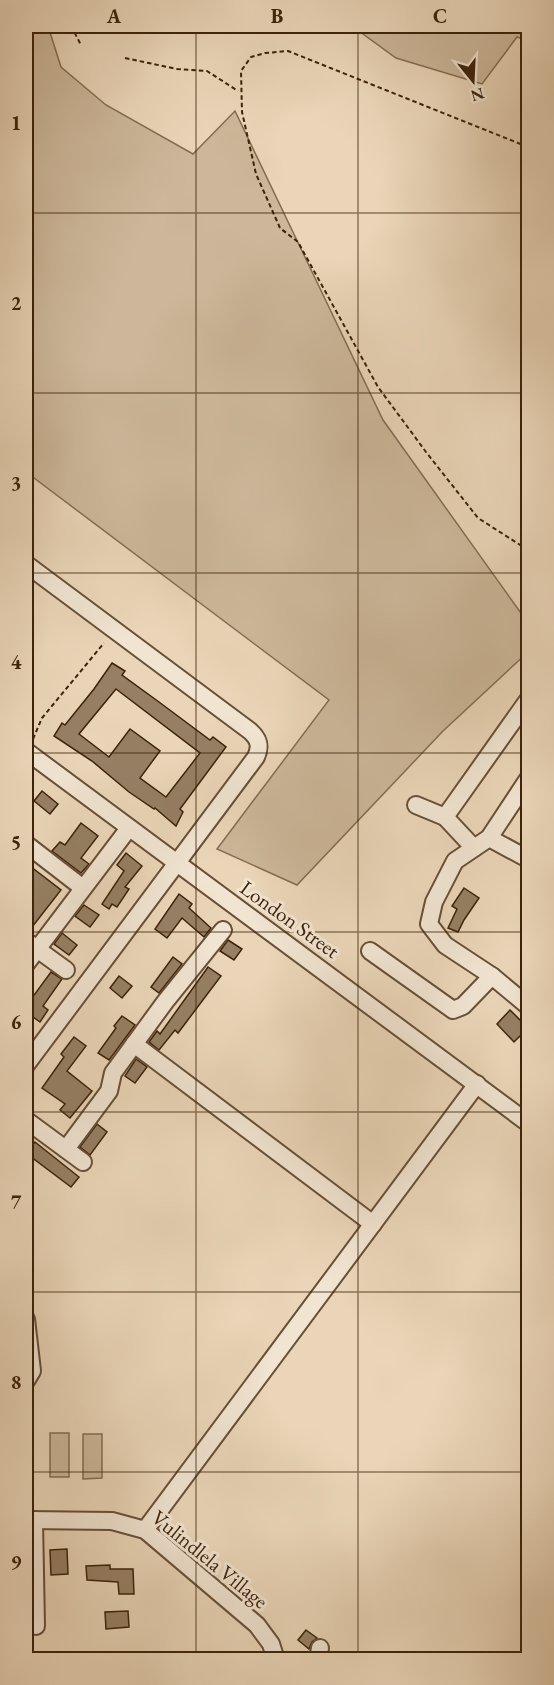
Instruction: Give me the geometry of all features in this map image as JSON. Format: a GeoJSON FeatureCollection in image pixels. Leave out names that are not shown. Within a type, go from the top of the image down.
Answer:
{"type":"FeatureCollection","features":[{"type":"Feature","properties":{"kind":"street"},"geometry":{"type":"LineString","coordinates":[[26,564],[250,730],[259,743],[256,757],[176,863],[32,1042],[26,1065]]}},
{"type":"Feature","properties":{"kind":"street"},"geometry":{"type":"LineString","coordinates":[[445,817],[528,700]]}},
{"type":"Feature","properties":{"kind":"street","name":"London Street"},"geometry":{"type":"LineString","coordinates":[[28,747],[129,828],[528,1122]]}},
{"type":"Feature","properties":{"kind":"street"},"geometry":{"type":"LineString","coordinates":[[528,779],[489,838],[455,861],[434,902],[429,924],[445,945],[492,976],[528,1006]]}},
{"type":"Feature","properties":{"kind":"street"},"geometry":{"type":"LineString","coordinates":[[416,805],[445,817],[474,848]]}},
{"type":"Feature","properties":{"kind":"street"},"geometry":{"type":"LineString","coordinates":[[26,964],[31,945],[83,888],[129,828]]}},
{"type":"Feature","properties":{"kind":"street"},"geometry":{"type":"LineString","coordinates":[[489,838],[528,859]]}},
{"type":"Feature","properties":{"kind":"street"},"geometry":{"type":"LineString","coordinates":[[26,844],[83,888]]}},
{"type":"Feature","properties":{"kind":"street"},"geometry":{"type":"LineString","coordinates":[[66,1149],[109,1091],[113,1073],[224,930]]}},
{"type":"Feature","properties":{"kind":"street"},"geometry":{"type":"LineString","coordinates":[[31,945],[66,970]]}},
{"type":"Feature","properties":{"kind":"street"},"geometry":{"type":"LineString","coordinates":[[370,951],[453,1010],[463,1006],[492,976]]}},
{"type":"Feature","properties":{"kind":"street"},"geometry":{"type":"LineString","coordinates":[[134,1044],[373,1224]]}},
{"type":"Feature","properties":{"kind":"street"},"geometry":{"type":"LineString","coordinates":[[145,1530],[477,1084]]}},
{"type":"Feature","properties":{"kind":"street"},"geometry":{"type":"LineString","coordinates":[[26,1120],[83,1162]]}},
{"type":"Feature","properties":{"kind":"street"},"geometry":{"type":"LineString","coordinates":[[26,1319],[32,1371],[26,1381]]}},
{"type":"Feature","properties":{"kind":"street"},"geometry":{"type":"LineString","coordinates":[[29,1520],[36,1626]]}},
{"type":"Feature","properties":{"kind":"street","name":"Vulindlela Village"},"geometry":{"type":"LineString","coordinates":[[29,1520],[112,1521],[145,1530],[257,1625],[271,1644],[276,1659]]}},
{"type":"Feature","properties":{"kind":"path"},"geometry":{"type":"LineString","coordinates":[[71,26],[81,45]]}},
{"type":"Feature","properties":{"kind":"path"},"geometry":{"type":"LineString","coordinates":[[528,147],[288,51],[251,57],[241,71],[242,112],[256,174],[280,228],[298,242],[378,387],[478,518],[528,550]]}},
{"type":"Feature","properties":{"kind":"path"},"geometry":{"type":"LineString","coordinates":[[125,58],[177,69],[207,71],[238,91]]}},
{"type":"Feature","properties":{"kind":"path"},"geometry":{"type":"LineString","coordinates":[[26,298],[32,315],[31,330],[26,342]]}},
{"type":"Feature","properties":{"kind":"path"},"geometry":{"type":"LineString","coordinates":[[26,350],[29,362]]}},
{"type":"Feature","properties":{"kind":"path"},"geometry":{"type":"LineString","coordinates":[[28,747],[42,718],[114,631]]}},
{"type":"Feature","properties":{"kind":"shaded area"},"geometry":{"type":"Polygon","coordinates":[[[26,26],[48,26],[61,67],[106,105],[193,154],[235,111],[383,420],[528,623],[528,652],[443,731],[297,885],[217,849],[329,700],[26,472],[26,26]]]}},
{"type":"Feature","properties":{"kind":"shaded area"},"geometry":{"type":"Polygon","coordinates":[[[352,26],[528,26],[528,41],[517,37],[482,84],[396,58],[352,26]]]}},
{"type":"Feature","properties":{"kind":"shaded area"},"geometry":{"type":"Polygon","coordinates":[[[50,1433],[69,1433],[69,1477],[50,1477],[50,1433]]]}},
{"type":"Feature","properties":{"kind":"shaded area"},"geometry":{"type":"Polygon","coordinates":[[[83,1434],[102,1434],[102,1478],[83,1479],[83,1434]]]}},
{"type":"Feature","properties":{"kind":"building"},"geometry":{"type":"Polygon","coordinates":[[[112,663],[125,671],[122,675],[210,740],[213,737],[226,747],[180,809],[183,812],[176,826],[155,808],[129,792],[92,761],[54,736],[62,723],[65,725],[112,663]],[[116,689],[79,734],[109,757],[130,729],[160,751],[140,778],[166,797],[200,753],[116,689]]]}},
{"type":"Feature","properties":{"kind":"building"},"geometry":{"type":"Polygon","coordinates":[[[42,791],[58,804],[50,814],[34,801],[42,791]]]}},
{"type":"Feature","properties":{"kind":"building"},"geometry":{"type":"Polygon","coordinates":[[[81,823],[98,836],[81,858],[89,864],[81,873],[52,851],[60,842],[65,845],[81,823]]]}},
{"type":"Feature","properties":{"kind":"building"},"geometry":{"type":"Polygon","coordinates":[[[126,853],[142,866],[125,887],[129,889],[117,907],[112,904],[109,909],[102,904],[124,871],[117,865],[126,853]]]}},
{"type":"Feature","properties":{"kind":"building"},"geometry":{"type":"Polygon","coordinates":[[[26,863],[61,890],[32,927],[26,921],[26,863]]]}},
{"type":"Feature","properties":{"kind":"building"},"geometry":{"type":"Polygon","coordinates":[[[464,888],[479,898],[458,932],[448,928],[457,909],[452,906],[464,888]]]}},
{"type":"Feature","properties":{"kind":"building"},"geometry":{"type":"Polygon","coordinates":[[[179,894],[192,904],[189,908],[211,928],[204,937],[182,918],[167,938],[155,929],[179,894]]]}},
{"type":"Feature","properties":{"kind":"building"},"geometry":{"type":"Polygon","coordinates":[[[84,905],[99,915],[90,927],[75,916],[84,905]]]}},
{"type":"Feature","properties":{"kind":"building"},"geometry":{"type":"Polygon","coordinates":[[[62,933],[77,945],[69,955],[54,944],[62,933]]]}},
{"type":"Feature","properties":{"kind":"building"},"geometry":{"type":"Polygon","coordinates":[[[228,940],[242,949],[234,960],[220,951],[228,940]]]}},
{"type":"Feature","properties":{"kind":"building"},"geometry":{"type":"Polygon","coordinates":[[[173,957],[182,964],[159,993],[151,987],[173,957]]]}},
{"type":"Feature","properties":{"kind":"building"},"geometry":{"type":"Polygon","coordinates":[[[208,967],[221,976],[178,1033],[175,1030],[159,1050],[149,1042],[157,1031],[160,1034],[208,967]]]}},
{"type":"Feature","properties":{"kind":"building"},"geometry":{"type":"Polygon","coordinates":[[[51,972],[62,979],[43,1006],[48,1010],[40,1022],[26,1012],[26,993],[32,998],[51,972]]]}},
{"type":"Feature","properties":{"kind":"building"},"geometry":{"type":"Polygon","coordinates":[[[119,976],[132,986],[122,998],[110,988],[119,976]]]}},
{"type":"Feature","properties":{"kind":"building"},"geometry":{"type":"Polygon","coordinates":[[[510,1010],[528,1028],[514,1042],[497,1024],[510,1010]]]}},
{"type":"Feature","properties":{"kind":"building"},"geometry":{"type":"Polygon","coordinates":[[[122,1016],[135,1025],[109,1060],[98,1053],[122,1016]]]}},
{"type":"Feature","properties":{"kind":"building"},"geometry":{"type":"Polygon","coordinates":[[[74,1037],[86,1046],[67,1071],[92,1091],[70,1118],[60,1110],[65,1104],[42,1088],[64,1057],[61,1054],[74,1037]]]}},
{"type":"Feature","properties":{"kind":"building"},"geometry":{"type":"Polygon","coordinates":[[[136,1059],[147,1067],[135,1083],[125,1076],[136,1059]]]}},
{"type":"Feature","properties":{"kind":"building"},"geometry":{"type":"Polygon","coordinates":[[[97,1124],[107,1132],[90,1155],[80,1147],[97,1124]]]}},
{"type":"Feature","properties":{"kind":"building"},"geometry":{"type":"Polygon","coordinates":[[[35,1142],[79,1177],[71,1187],[26,1153],[35,1142]]]}},
{"type":"Feature","properties":{"kind":"building"},"geometry":{"type":"Polygon","coordinates":[[[67,1549],[68,1574],[51,1575],[50,1550],[67,1549]]]}},
{"type":"Feature","properties":{"kind":"building"},"geometry":{"type":"Polygon","coordinates":[[[110,1565],[110,1569],[133,1569],[134,1594],[119,1594],[118,1582],[87,1580],[86,1566],[110,1565]]]}},
{"type":"Feature","properties":{"kind":"building"},"geometry":{"type":"Polygon","coordinates":[[[128,1611],[129,1627],[106,1629],[105,1612],[128,1611]]]}},
{"type":"Feature","properties":{"kind":"building"},"geometry":{"type":"Polygon","coordinates":[[[306,1630],[317,1638],[309,1649],[298,1640],[306,1630]]]}}]}
